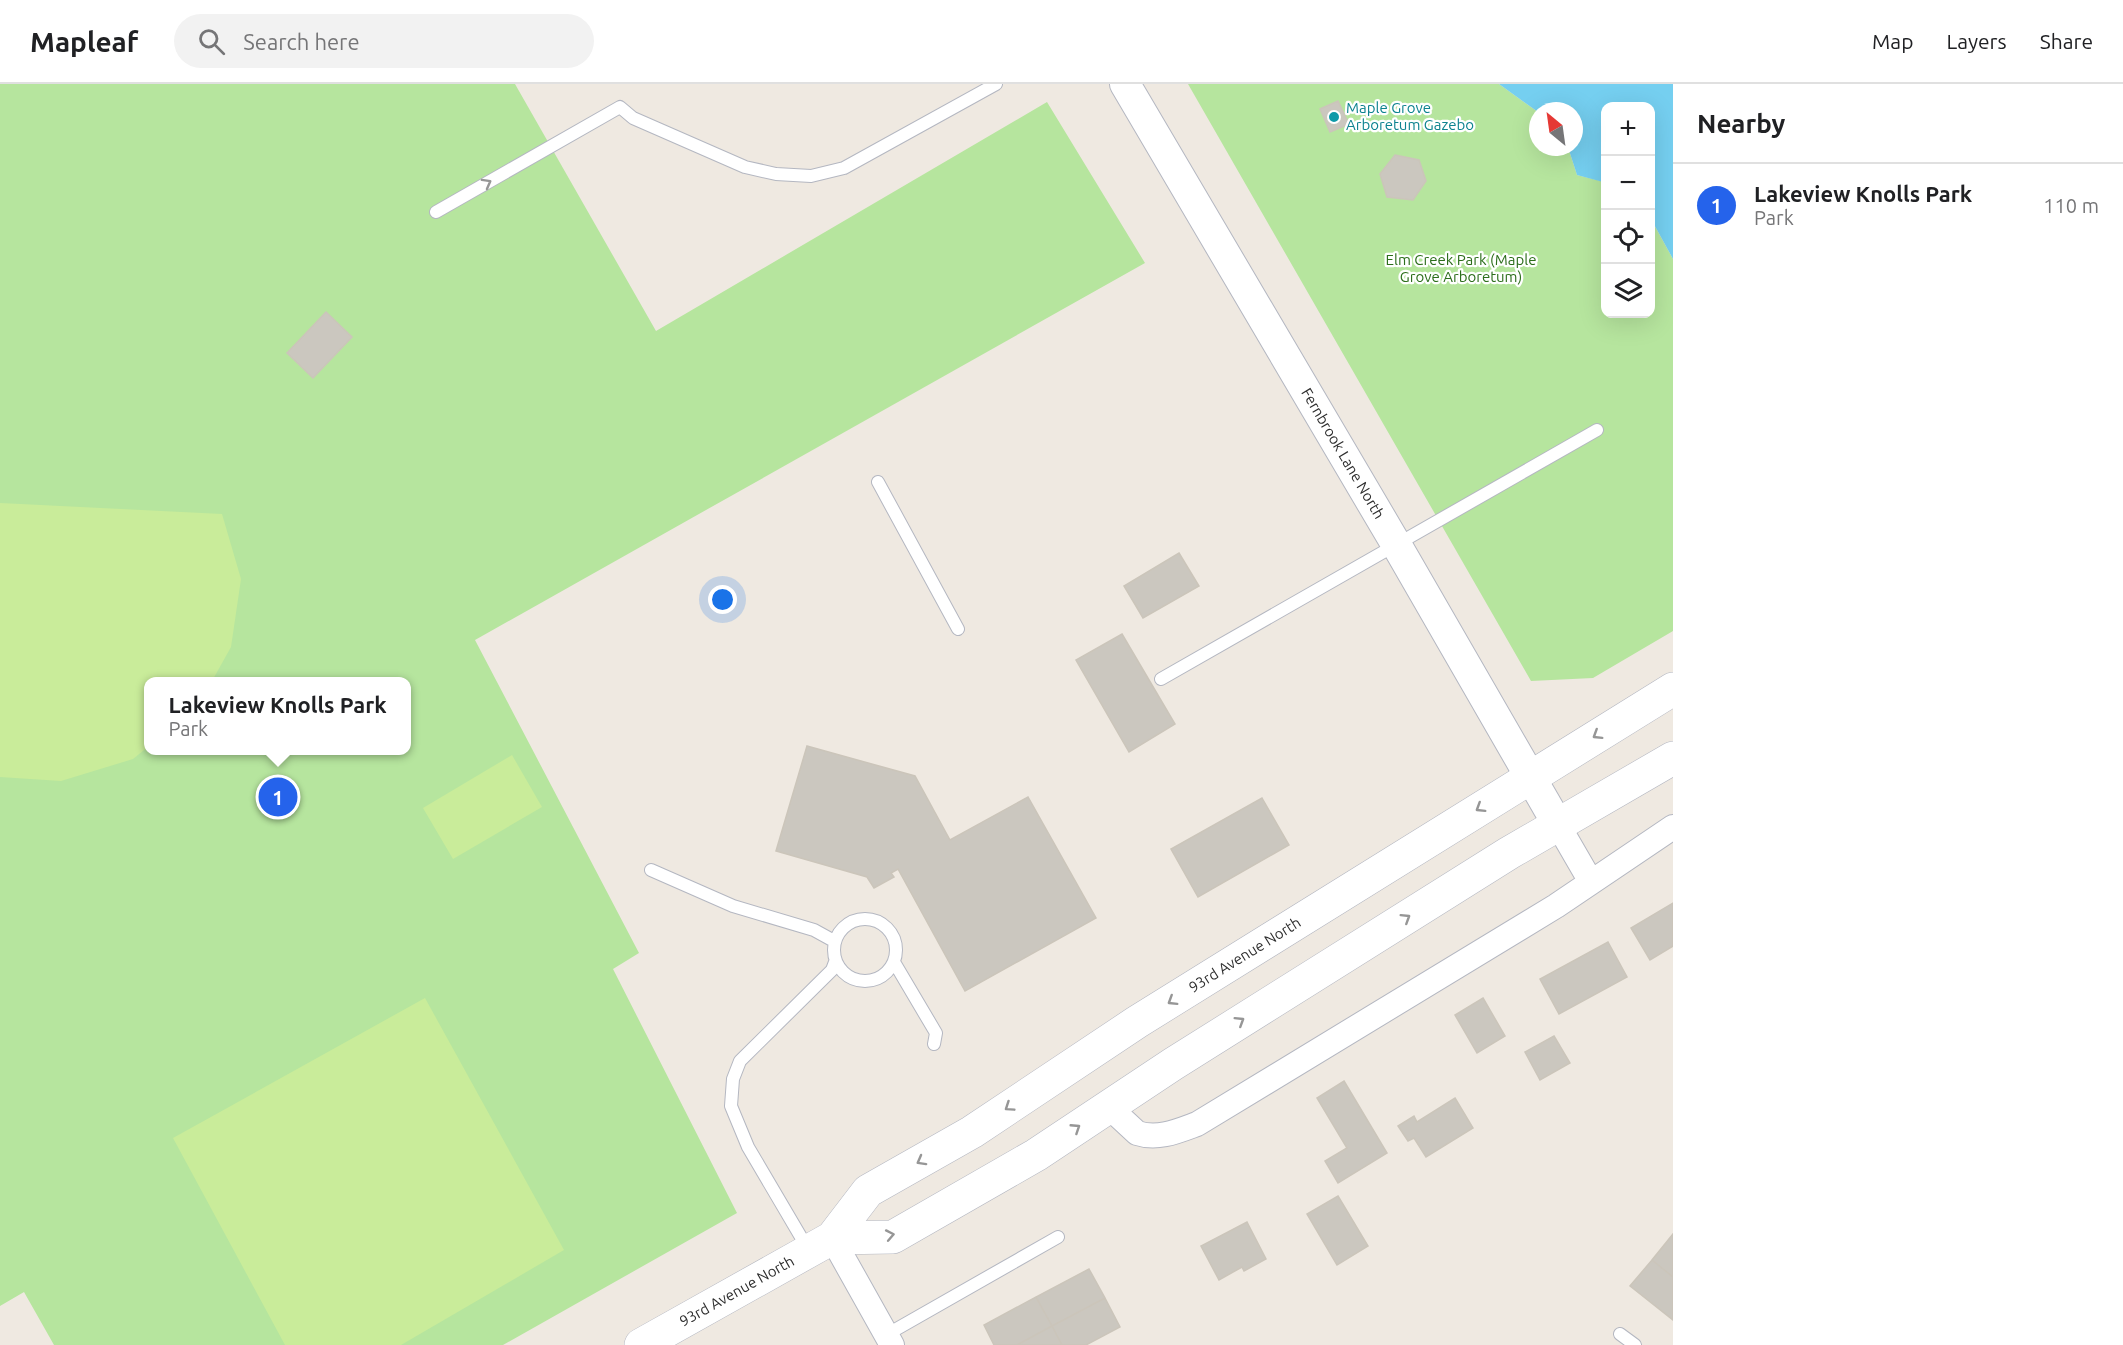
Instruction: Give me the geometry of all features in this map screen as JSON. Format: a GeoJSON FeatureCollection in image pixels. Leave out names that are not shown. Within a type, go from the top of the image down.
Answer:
{"type":"FeatureCollection","features":[{"type":"Feature","properties":{"kind":"main road","name":"93rd Avenue North"},"geometry":{"type":"LineString","coordinates":[[641,1345],[821,1244],[868,1191],[972,1132],[1137,1022],[1529,776],[1673,689]]}},
{"type":"Feature","properties":{"kind":"main road","name":"93rd Avenue North"},"geometry":{"type":"LineString","coordinates":[[821,1244],[893,1237],[1036,1155],[1173,1064],[1509,853],[1673,758]]}},
{"type":"Feature","properties":{"kind":"street","name":"Fernbrook Lane North"},"geometry":{"type":"LineString","coordinates":[[1125,84],[1396,544],[1558,825]]}},
{"type":"Feature","properties":{"kind":"street"},"geometry":{"type":"LineString","coordinates":[[1558,825],[1591,882]]}},
{"type":"Feature","properties":{"kind":"street"},"geometry":{"type":"LineString","coordinates":[[1109,1107],[1137,1133],[1143,1135],[1168,1135],[1197,1124],[1369,1022],[1591,882],[1673,827]]}},
{"type":"Feature","properties":{"kind":"street"},"geometry":{"type":"LineString","coordinates":[[821,1244],[889,1340]]}},
{"type":"Feature","properties":{"kind":"lane"},"geometry":{"type":"LineString","coordinates":[[436,212],[620,107],[633,118],[745,167],[776,174],[812,176],[844,168],[996,84]]}},
{"type":"Feature","properties":{"kind":"lane"},"geometry":{"type":"LineString","coordinates":[[1161,680],[1597,430]]}},
{"type":"Feature","properties":{"kind":"lane"},"geometry":{"type":"LineString","coordinates":[[878,482],[958,629]]}},
{"type":"Feature","properties":{"kind":"lane"},"geometry":{"type":"LineString","coordinates":[[651,870],[733,906],[814,930],[834,941]]}},
{"type":"Feature","properties":{"kind":"lane"},"geometry":{"type":"LineString","coordinates":[[821,1244],[748,1147],[731,1107],[733,1079],[740,1061],[832,970],[835,962],[834,941],[846,924],[865,918],[876,920],[884,925],[896,942],[894,962],[888,971],[870,981],[849,977],[835,962]]}},
{"type":"Feature","properties":{"kind":"lane"},"geometry":{"type":"LineString","coordinates":[[894,962],[936,1033],[934,1044]]}},
{"type":"Feature","properties":{"kind":"lane"},"geometry":{"type":"LineString","coordinates":[[889,1340],[1058,1238]]}},
{"type":"Feature","properties":{"kind":"lane"},"geometry":{"type":"LineString","coordinates":[[1620,1334],[1635,1345]]}},
{"type":"Feature","properties":{"kind":"green space"},"geometry":{"type":"Polygon","coordinates":[[[0,84],[515,84],[656,331],[1047,102],[1145,263],[475,640],[639,953],[613,969],[737,1213],[503,1345],[54,1345],[24,1292],[0,1306],[0,84]]]}},
{"type":"Feature","properties":{"kind":"green space","name":"Elm Creek Park (Maple Grove Arboretum)"},"geometry":{"type":"Polygon","coordinates":[[[1188,84],[1499,84],[1529,106],[1529,156],[1571,156],[1577,175],[1601,181],[1601,318],[1655,318],[1655,226],[1673,259],[1673,631],[1593,678],[1531,681],[1188,84]]]}},
{"type":"Feature","properties":{"kind":"green space"},"geometry":{"type":"Polygon","coordinates":[[[0,503],[222,514],[241,579],[231,647],[214,677],[144,677],[144,750],[133,759],[61,781],[0,777],[0,503]]]}},
{"type":"Feature","properties":{"kind":"green space"},"geometry":{"type":"Polygon","coordinates":[[[512,755],[542,807],[453,859],[423,808],[512,755]]]}},
{"type":"Feature","properties":{"kind":"green space"},"geometry":{"type":"Polygon","coordinates":[[[425,998],[564,1250],[401,1345],[285,1345],[173,1138],[425,998]]]}},
{"type":"Feature","properties":{"kind":"water"},"geometry":{"type":"Polygon","coordinates":[[[1499,84],[1673,84],[1673,259],[1655,226],[1655,102],[1601,102],[1601,181],[1577,175],[1571,156],[1583,156],[1583,102],[1529,102],[1529,106],[1499,84]]]}},
{"type":"Feature","properties":{"kind":"building","name":"Maple Grove Arboretum Gazebo"},"geometry":{"type":"Polygon","coordinates":[[[1338,101],[1349,124],[1330,132],[1320,109],[1338,101]]]}},
{"type":"Feature","properties":{"kind":"building"},"geometry":{"type":"Polygon","coordinates":[[[1395,155],[1419,160],[1426,181],[1413,200],[1387,197],[1380,174],[1395,155]]]}},
{"type":"Feature","properties":{"kind":"building"},"geometry":{"type":"Polygon","coordinates":[[[326,312],[352,337],[313,378],[287,353],[326,312]]]}},
{"type":"Feature","properties":{"kind":"building"},"geometry":{"type":"Polygon","coordinates":[[[1179,553],[1199,586],[1143,618],[1124,586],[1179,553]]]}},
{"type":"Feature","properties":{"kind":"building"},"geometry":{"type":"Polygon","coordinates":[[[1122,634],[1175,724],[1129,752],[1076,660],[1122,634]]]}},
{"type":"Feature","properties":{"kind":"building"},"geometry":{"type":"Polygon","coordinates":[[[807,746],[915,776],[950,840],[1028,797],[1096,918],[965,991],[898,869],[891,873],[894,877],[874,888],[867,877],[776,851],[807,746]]]}},
{"type":"Feature","properties":{"kind":"building"},"geometry":{"type":"Polygon","coordinates":[[[1262,798],[1289,845],[1198,897],[1171,849],[1262,798]]]}},
{"type":"Feature","properties":{"kind":"building"},"geometry":{"type":"Polygon","coordinates":[[[1673,903],[1673,946],[1650,960],[1631,928],[1673,903]]]}},
{"type":"Feature","properties":{"kind":"building"},"geometry":{"type":"Polygon","coordinates":[[[1608,942],[1627,977],[1559,1014],[1540,979],[1608,942]]]}},
{"type":"Feature","properties":{"kind":"building"},"geometry":{"type":"Polygon","coordinates":[[[1483,998],[1505,1036],[1477,1053],[1455,1015],[1483,998]]]}},
{"type":"Feature","properties":{"kind":"building"},"geometry":{"type":"Polygon","coordinates":[[[1554,1036],[1570,1063],[1540,1080],[1525,1052],[1554,1036]]]}},
{"type":"Feature","properties":{"kind":"building"},"geometry":{"type":"Polygon","coordinates":[[[1344,1081],[1387,1153],[1338,1183],[1325,1161],[1347,1148],[1317,1098],[1344,1081]]]}},
{"type":"Feature","properties":{"kind":"building"},"geometry":{"type":"Polygon","coordinates":[[[1455,1098],[1473,1128],[1426,1157],[1414,1138],[1408,1141],[1398,1126],[1414,1116],[1417,1122],[1455,1098]]]}},
{"type":"Feature","properties":{"kind":"building"},"geometry":{"type":"Polygon","coordinates":[[[1338,1196],[1368,1246],[1337,1265],[1307,1214],[1338,1196]]]}},
{"type":"Feature","properties":{"kind":"building"},"geometry":{"type":"Polygon","coordinates":[[[1247,1222],[1266,1259],[1244,1271],[1242,1267],[1219,1280],[1201,1246],[1247,1222]]]}},
{"type":"Feature","properties":{"kind":"building"},"geometry":{"type":"Polygon","coordinates":[[[1673,1234],[1673,1277],[1652,1260],[1673,1234]]]}},
{"type":"Feature","properties":{"kind":"building"},"geometry":{"type":"Polygon","coordinates":[[[1652,1260],[1673,1277],[1673,1320],[1630,1286],[1652,1260]]]}},
{"type":"Feature","properties":{"kind":"building"},"geometry":{"type":"Polygon","coordinates":[[[1089,1269],[1105,1298],[1052,1326],[1036,1297],[1089,1269]]]}},
{"type":"Feature","properties":{"kind":"building"},"geometry":{"type":"Polygon","coordinates":[[[1036,1297],[1052,1326],[1017,1345],[994,1345],[984,1325],[1036,1297]]]}},
{"type":"Feature","properties":{"kind":"building"},"geometry":{"type":"Polygon","coordinates":[[[1105,1298],[1120,1327],[1086,1345],[1062,1345],[1052,1326],[1105,1298]]]}},
{"type":"Feature","properties":{"kind":"building"},"geometry":{"type":"Polygon","coordinates":[[[1052,1326],[1062,1345],[1017,1345],[1052,1326]]]}},
{"type":"Feature","properties":{"kind":"place","name":"Maple Grove Arboretum Gazebo"},"geometry":{"type":"Point","coordinates":[1334,117]}},
{"type":"Feature","properties":{"kind":"place","name":"Lakeview Knolls Park"},"geometry":{"type":"Point","coordinates":[278,797]}}]}
